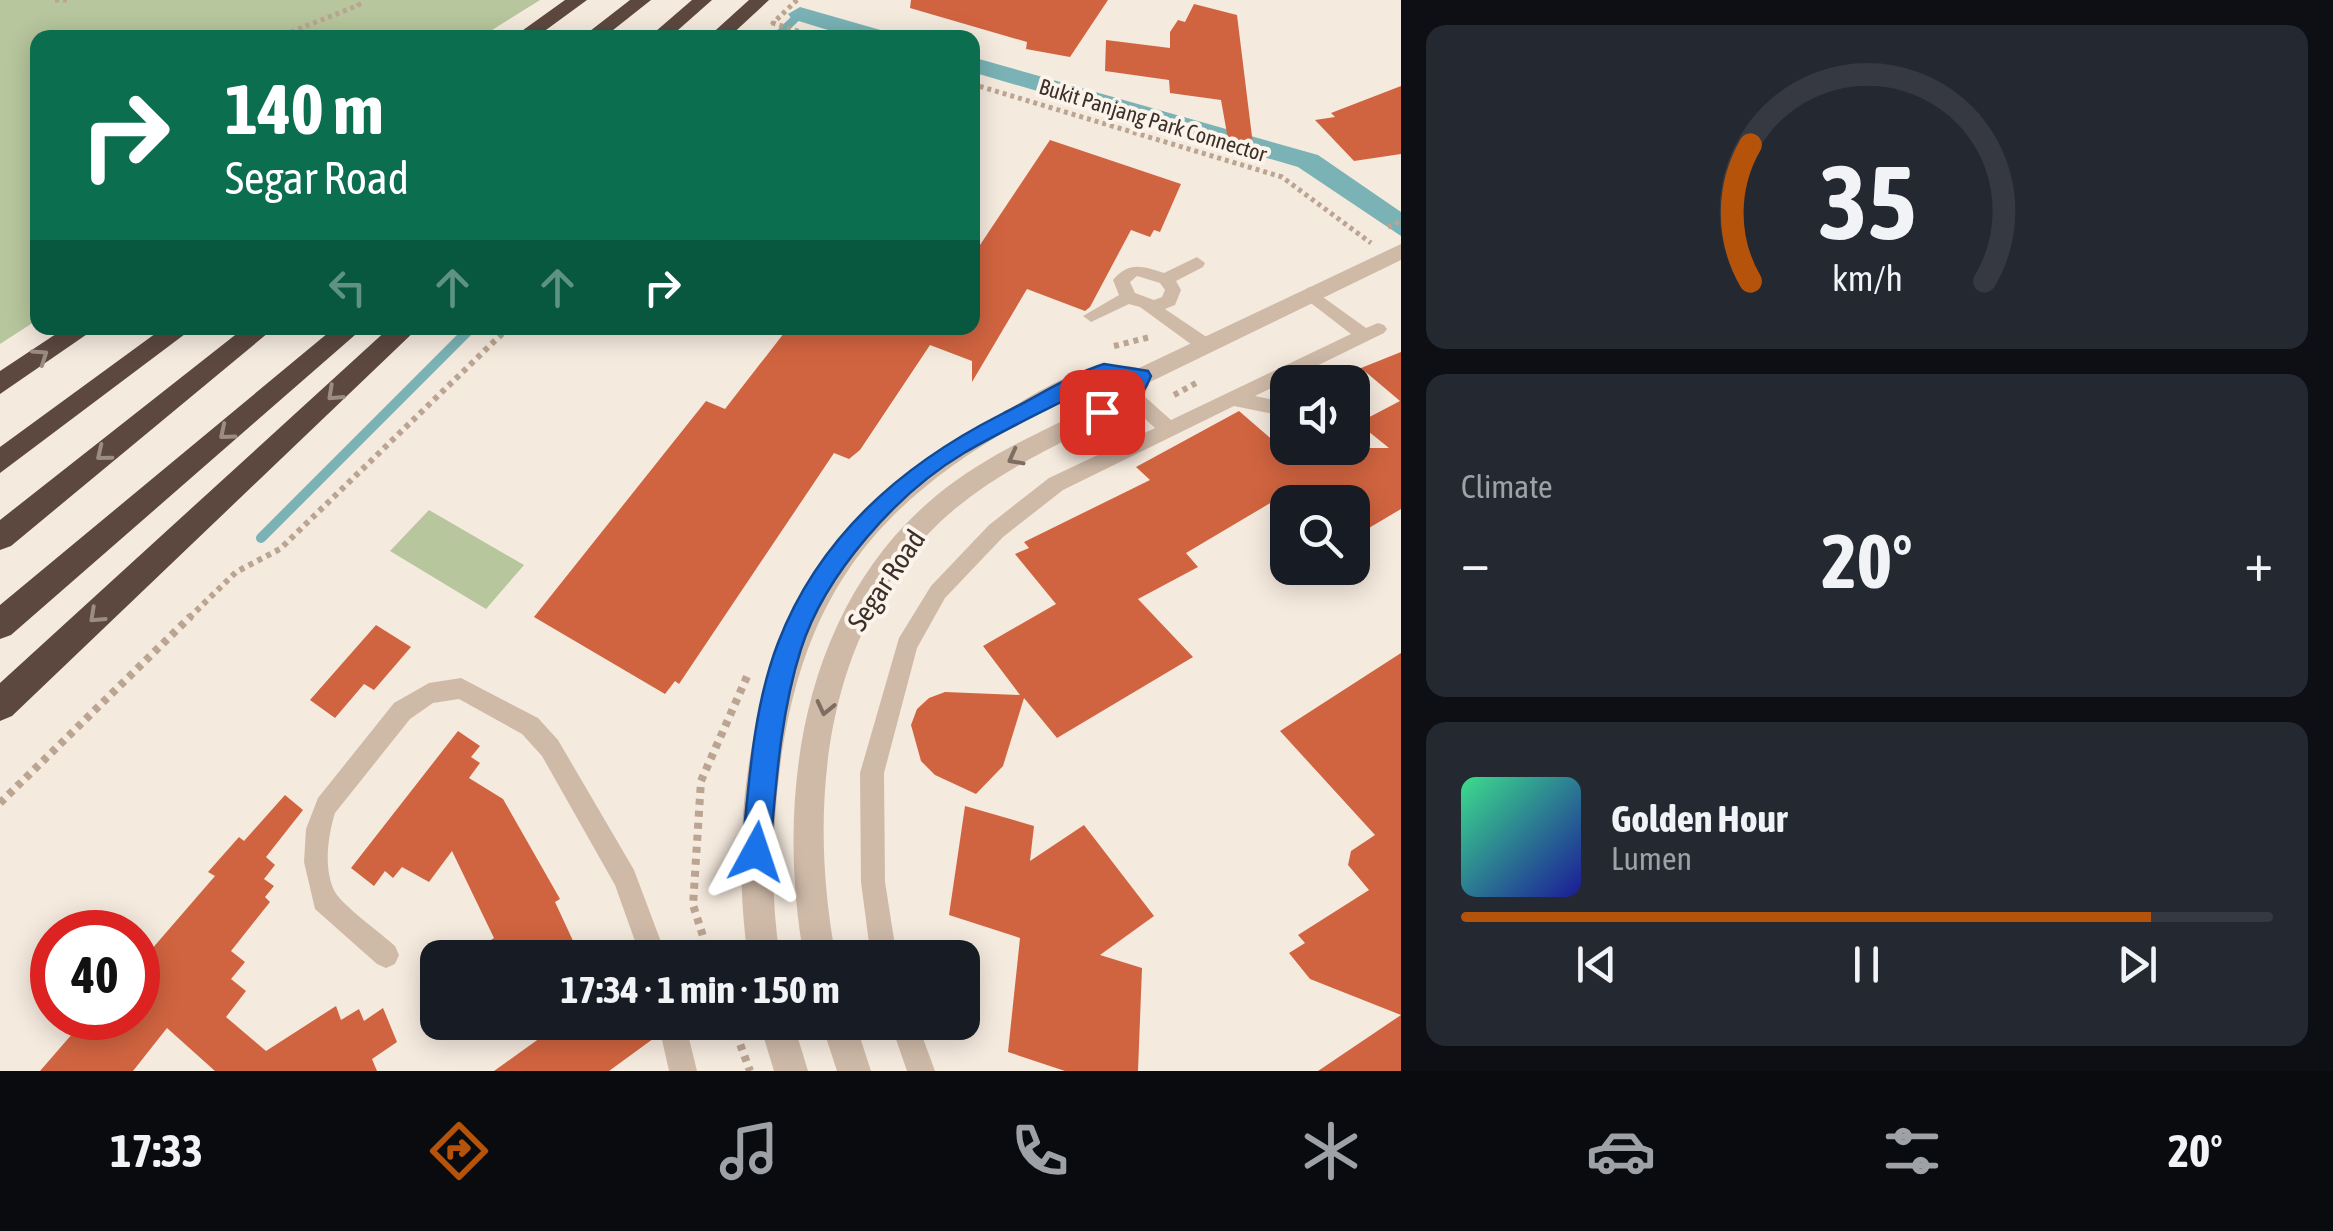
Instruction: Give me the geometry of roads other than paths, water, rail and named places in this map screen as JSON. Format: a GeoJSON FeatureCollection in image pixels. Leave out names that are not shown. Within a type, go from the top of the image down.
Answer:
{"type":"FeatureCollection","features":[{"type":"Feature","properties":{"kind":"highway"},"geometry":{"type":"LineString","coordinates":[[533,30],[578,0]]}},
{"type":"Feature","properties":{"kind":"highway"},"geometry":{"type":"LineString","coordinates":[[601,30],[642,0]]}},
{"type":"Feature","properties":{"kind":"highway"},"geometry":{"type":"LineString","coordinates":[[667,30],[703,0]]}},
{"type":"Feature","properties":{"kind":"highway"},"geometry":{"type":"LineString","coordinates":[[725,30],[760,0]]}},
{"type":"Feature","properties":{"kind":"highway"},"geometry":{"type":"LineString","coordinates":[[0,384],[73,335]]}},
{"type":"Feature","properties":{"kind":"highway"},"geometry":{"type":"LineString","coordinates":[[0,462],[171,335]]}},
{"type":"Feature","properties":{"kind":"highway"},"geometry":{"type":"LineString","coordinates":[[0,538],[252,335]]}},
{"type":"Feature","properties":{"kind":"highway"},"geometry":{"type":"LineString","coordinates":[[10,617],[340,335]]}},
{"type":"Feature","properties":{"kind":"highway"},"geometry":{"type":"LineString","coordinates":[[0,705],[397,335]]}},
{"type":"Feature","properties":{"kind":"street","name":"Segar Road"},"geometry":{"type":"LineString","coordinates":[[818,940],[810,849],[816,746],[837,656],[873,588],[924,522],[980,477],[1205,345],[1400,251]]}},
{"type":"Feature","properties":{"kind":"street","name":"Segar Road"},"geometry":{"type":"LineString","coordinates":[[763,940],[756,852],[766,747],[790,645],[832,566],[875,512],[915,475],[956,447],[1104,360],[1137,386]]}},
{"type":"Feature","properties":{"kind":"street"},"geometry":{"type":"LineString","coordinates":[[782,1040],[791,1071]]}},
{"type":"Feature","properties":{"kind":"street"},"geometry":{"type":"LineString","coordinates":[[844,1040],[854,1071]]}},
{"type":"Feature","properties":{"kind":"lane"},"geometry":{"type":"LineString","coordinates":[[1166,279],[1197,263]]}},
{"type":"Feature","properties":{"kind":"lane"},"geometry":{"type":"LineString","coordinates":[[1184,328],[1169,301],[1172,290],[1166,279],[1152,272],[1129,272],[1121,286],[1136,301],[1184,328],[1205,345]]}},
{"type":"Feature","properties":{"kind":"lane"},"geometry":{"type":"LineString","coordinates":[[881,940],[872,882],[872,773],[897,673],[918,621],[959,567],[1033,500],[1077,472],[1372,333],[1309,293]]}},
{"type":"Feature","properties":{"kind":"lane"},"geometry":{"type":"LineString","coordinates":[[1091,316],[1136,301],[1169,301]]}},
{"type":"Feature","properties":{"kind":"lane"},"geometry":{"type":"LineString","coordinates":[[1318,358],[1319,365]]}},
{"type":"Feature","properties":{"kind":"lane"},"geometry":{"type":"LineString","coordinates":[[1137,386],[1170,430]]}},
{"type":"Feature","properties":{"kind":"lane"},"geometry":{"type":"LineString","coordinates":[[1233,399],[1270,406]]}},
{"type":"Feature","properties":{"kind":"lane"},"geometry":{"type":"LineString","coordinates":[[386,955],[324,900],[316,862],[318,829],[326,806],[402,711],[429,693],[461,688],[530,726],[550,748],[625,879],[647,940]]}},
{"type":"Feature","properties":{"kind":"lane"},"geometry":{"type":"LineString","coordinates":[[675,1040],[683,1071]]}},
{"type":"Feature","properties":{"kind":"lane"},"geometry":{"type":"LineString","coordinates":[[911,1040],[922,1071]]}},
{"type":"Feature","properties":{"kind":"waterway"},"geometry":{"type":"LineString","coordinates":[[783,30],[800,14]]}},
{"type":"Feature","properties":{"kind":"waterway"},"geometry":{"type":"LineString","coordinates":[[800,14],[855,30]]}},
{"type":"Feature","properties":{"kind":"waterway"},"geometry":{"type":"LineString","coordinates":[[980,66],[1308,161],[1401,226]]}},
{"type":"Feature","properties":{"kind":"waterway"},"geometry":{"type":"LineString","coordinates":[[261,538],[464,335]]}}]}
